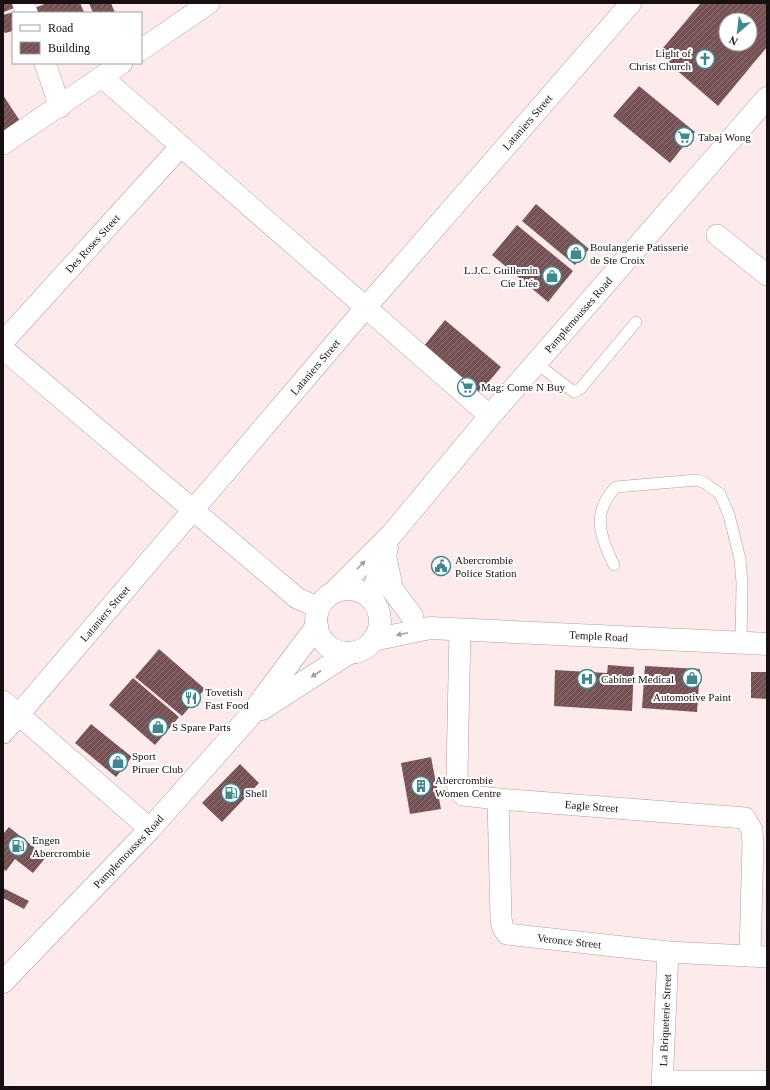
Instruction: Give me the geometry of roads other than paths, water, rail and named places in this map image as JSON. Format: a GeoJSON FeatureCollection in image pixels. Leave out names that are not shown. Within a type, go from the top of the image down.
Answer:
{"type":"FeatureCollection","features":[{"type":"Feature","properties":{"kind":"main road","name":"Pamplemousses Road"},"geometry":{"type":"LineString","coordinates":[[3,982],[150,829],[249,717],[323,609],[392,534],[490,416],[767,98]]}},
{"type":"Feature","properties":{"kind":"main road"},"geometry":{"type":"LineString","coordinates":[[373,601],[392,534]]}},
{"type":"Feature","properties":{"kind":"main road"},"geometry":{"type":"LineString","coordinates":[[385,555],[392,590],[412,616]]}},
{"type":"Feature","properties":{"kind":"main road"},"geometry":{"type":"LineString","coordinates":[[348,589],[364,593],[373,601],[380,623],[374,640],[362,649],[349,652],[336,650],[325,642],[323,609],[348,589]]}},
{"type":"Feature","properties":{"kind":"main road","name":"Temple Road"},"geometry":{"type":"LineString","coordinates":[[373,601],[412,616],[430,628]]}},
{"type":"Feature","properties":{"kind":"main road","name":"Temple Road"},"geometry":{"type":"LineString","coordinates":[[374,640],[430,628],[767,644]]}},
{"type":"Feature","properties":{"kind":"main road","name":"Pamplemousses Road"},"geometry":{"type":"LineString","coordinates":[[249,717],[349,652]]}},
{"type":"Feature","properties":{"kind":"street"},"geometry":{"type":"LineString","coordinates":[[142,49],[209,3]]}},
{"type":"Feature","properties":{"kind":"street","name":"Lataniers Street"},"geometry":{"type":"LineString","coordinates":[[3,733],[367,306],[631,3]]}},
{"type":"Feature","properties":{"kind":"street"},"geometry":{"type":"LineString","coordinates":[[45,64],[60,107]]}},
{"type":"Feature","properties":{"kind":"street"},"geometry":{"type":"LineString","coordinates":[[3,144],[60,107],[121,64]]}},
{"type":"Feature","properties":{"kind":"street"},"geometry":{"type":"LineString","coordinates":[[102,77],[367,306],[490,416]]}},
{"type":"Feature","properties":{"kind":"street","name":"Des Roses Street"},"geometry":{"type":"LineString","coordinates":[[3,342],[181,146]]}},
{"type":"Feature","properties":{"kind":"street"},"geometry":{"type":"LineString","coordinates":[[718,236],[767,275]]}},
{"type":"Feature","properties":{"kind":"street"},"geometry":{"type":"LineString","coordinates":[[3,349],[297,598],[323,609]]}},
{"type":"Feature","properties":{"kind":"street","name":"Eagle Street"},"geometry":{"type":"LineString","coordinates":[[460,630],[458,788],[463,795],[745,818],[752,830],[759,957]]}},
{"type":"Feature","properties":{"kind":"street"},"geometry":{"type":"LineString","coordinates":[[3,701],[20,714],[150,829]]}},
{"type":"Feature","properties":{"kind":"street","name":"Veronce Street"},"geometry":{"type":"LineString","coordinates":[[498,799],[501,918],[503,928],[508,934],[668,952],[759,957]]}},
{"type":"Feature","properties":{"kind":"street","name":"La Briqueterie Street"},"geometry":{"type":"LineString","coordinates":[[662,1084],[668,952]]}},
{"type":"Feature","properties":{"kind":"street"},"geometry":{"type":"LineString","coordinates":[[662,1084],[767,1081]]}},
{"type":"Feature","properties":{"kind":"lane"},"geometry":{"type":"LineString","coordinates":[[536,363],[574,392],[580,389],[636,322]]}},
{"type":"Feature","properties":{"kind":"lane"},"geometry":{"type":"LineString","coordinates":[[614,565],[605,548],[600,526],[604,502],[616,487],[697,480],[705,483],[720,494],[729,515],[740,559],[742,583],[741,643]]}},
{"type":"Feature","properties":{"kind":"place","name":"Light of Christ Church"},"geometry":{"type":"Point","coordinates":[705,59]}},
{"type":"Feature","properties":{"kind":"place","name":"Tabaj Wong"},"geometry":{"type":"Point","coordinates":[684,137]}},
{"type":"Feature","properties":{"kind":"place","name":"Boulangerie Patisserie de Ste Croix"},"geometry":{"type":"Point","coordinates":[576,253]}},
{"type":"Feature","properties":{"kind":"place","name":"L.J.C. Guillemin Cie Ltée"},"geometry":{"type":"Point","coordinates":[552,276]}},
{"type":"Feature","properties":{"kind":"place","name":"Mag: Come N Buy"},"geometry":{"type":"Point","coordinates":[467,387]}},
{"type":"Feature","properties":{"kind":"place","name":"Abercrombie Police Station"},"geometry":{"type":"Point","coordinates":[441,566]}},
{"type":"Feature","properties":{"kind":"place","name":"Automotive Paint"},"geometry":{"type":"Point","coordinates":[692,678]}},
{"type":"Feature","properties":{"kind":"place","name":"Cabinet Medical"},"geometry":{"type":"Point","coordinates":[587,679]}},
{"type":"Feature","properties":{"kind":"place","name":"Tovetish Fast Food"},"geometry":{"type":"Point","coordinates":[191,698]}},
{"type":"Feature","properties":{"kind":"place","name":"S Spare Parts"},"geometry":{"type":"Point","coordinates":[158,727]}},
{"type":"Feature","properties":{"kind":"place","name":"Sport Piruer Club"},"geometry":{"type":"Point","coordinates":[118,762]}},
{"type":"Feature","properties":{"kind":"place","name":"Abercrombie Women Centre"},"geometry":{"type":"Point","coordinates":[421,786]}},
{"type":"Feature","properties":{"kind":"place","name":"Shell"},"geometry":{"type":"Point","coordinates":[231,793]}},
{"type":"Feature","properties":{"kind":"place","name":"Engen Abercrombie"},"geometry":{"type":"Point","coordinates":[18,846]}}]}
